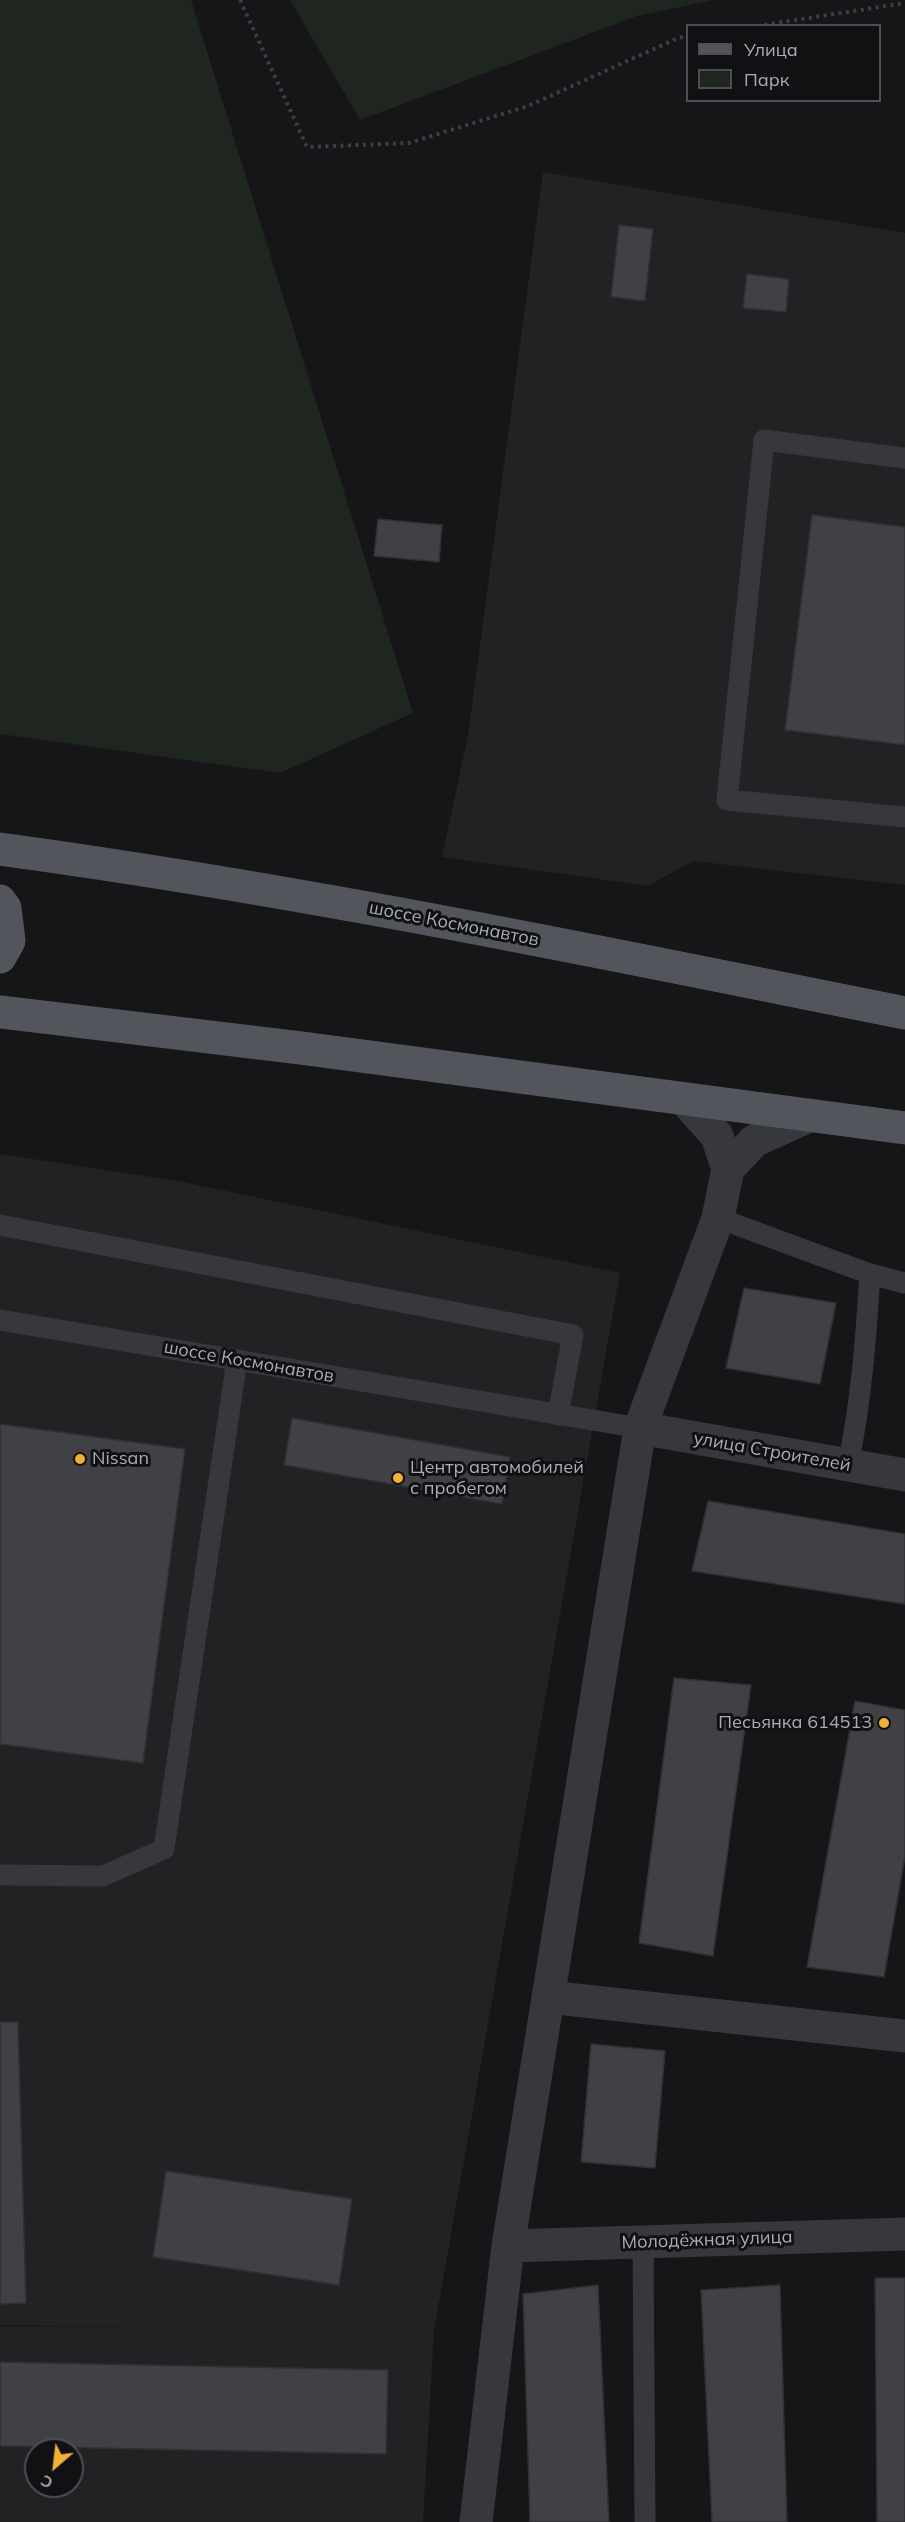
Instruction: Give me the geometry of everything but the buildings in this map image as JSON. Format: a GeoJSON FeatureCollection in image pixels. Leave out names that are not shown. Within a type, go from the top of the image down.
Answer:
{"type":"FeatureCollection","features":[{"type":"Feature","properties":{"kind":"main road","name":"шоссе Космонавтов"},"geometry":{"type":"LineString","coordinates":[[0,849],[324,900],[529,938],[905,1013]]}},
{"type":"Feature","properties":{"kind":"main road"},"geometry":{"type":"LineString","coordinates":[[0,901],[5,908],[9,941],[0,957]]}},
{"type":"Feature","properties":{"kind":"main road"},"geometry":{"type":"LineString","coordinates":[[0,1012],[312,1050],[905,1128]]}},
{"type":"Feature","properties":{"kind":"street"},"geometry":{"type":"LineString","coordinates":[[476,2522],[508,2246],[640,1428],[718,1218],[728,1169],[717,1136],[684,1100]]}},
{"type":"Feature","properties":{"kind":"street"},"geometry":{"type":"LineString","coordinates":[[728,1169],[754,1141],[808,1116]]}},
{"type":"Feature","properties":{"kind":"street","name":"улица Строителей"},"geometry":{"type":"LineString","coordinates":[[640,1428],[905,1475]]}},
{"type":"Feature","properties":{"kind":"street"},"geometry":{"type":"LineString","coordinates":[[548,1997],[905,2036]]}},
{"type":"Feature","properties":{"kind":"street","name":"Молодёжная улица"},"geometry":{"type":"LineString","coordinates":[[508,2246],[905,2234]]}},
{"type":"Feature","properties":{"kind":"lane"},"geometry":{"type":"LineString","coordinates":[[905,458],[764,440],[727,800],[905,817]]}},
{"type":"Feature","properties":{"kind":"lane"},"geometry":{"type":"LineString","coordinates":[[718,1218],[870,1274],[905,1283]]}},
{"type":"Feature","properties":{"kind":"lane"},"geometry":{"type":"LineString","coordinates":[[0,1226],[573,1335],[558,1415]]}},
{"type":"Feature","properties":{"kind":"lane"},"geometry":{"type":"LineString","coordinates":[[848,1465],[865,1342],[870,1274]]}},
{"type":"Feature","properties":{"kind":"lane","name":"шоссе Космонавтов"},"geometry":{"type":"LineString","coordinates":[[0,1320],[640,1428]]}},
{"type":"Feature","properties":{"kind":"lane"},"geometry":{"type":"LineString","coordinates":[[0,1875],[103,1876],[164,1849],[237,1360]]}},
{"type":"Feature","properties":{"kind":"lane"},"geometry":{"type":"LineString","coordinates":[[643,2242],[645,2522]]}},
{"type":"Feature","properties":{"kind":"path"},"geometry":{"type":"LineString","coordinates":[[240,0],[307,147],[409,143],[528,106],[686,36]]}},
{"type":"Feature","properties":{"kind":"path"},"geometry":{"type":"LineString","coordinates":[[770,24],[905,3]]}},
{"type":"Feature","properties":{"kind":"shaded area"},"geometry":{"type":"Polygon","coordinates":[[[543,172],[905,233],[905,885],[693,861],[648,886],[442,857],[468,735],[543,172]]]}},
{"type":"Feature","properties":{"kind":"shaded area"},"geometry":{"type":"Polygon","coordinates":[[[0,1154],[178,1181],[620,1273],[434,2331],[423,2522],[0,2522],[0,2326],[185,2328],[0,2325],[0,1154]]]}},
{"type":"Feature","properties":{"kind":"green space"},"geometry":{"type":"Polygon","coordinates":[[[0,0],[191,0],[413,713],[280,773],[0,734],[0,0]]]}},
{"type":"Feature","properties":{"kind":"green space"},"geometry":{"type":"Polygon","coordinates":[[[290,0],[713,0],[637,16],[360,120],[290,0]]]}},
{"type":"Feature","properties":{"kind":"place","name":"Nissan"},"geometry":{"type":"Point","coordinates":[80,1459]}},
{"type":"Feature","properties":{"kind":"place","name":"Центр автомобилей с пробегом"},"geometry":{"type":"Point","coordinates":[398,1478]}},
{"type":"Feature","properties":{"kind":"place","name":"Песьянка 614513"},"geometry":{"type":"Point","coordinates":[884,1723]}}]}
